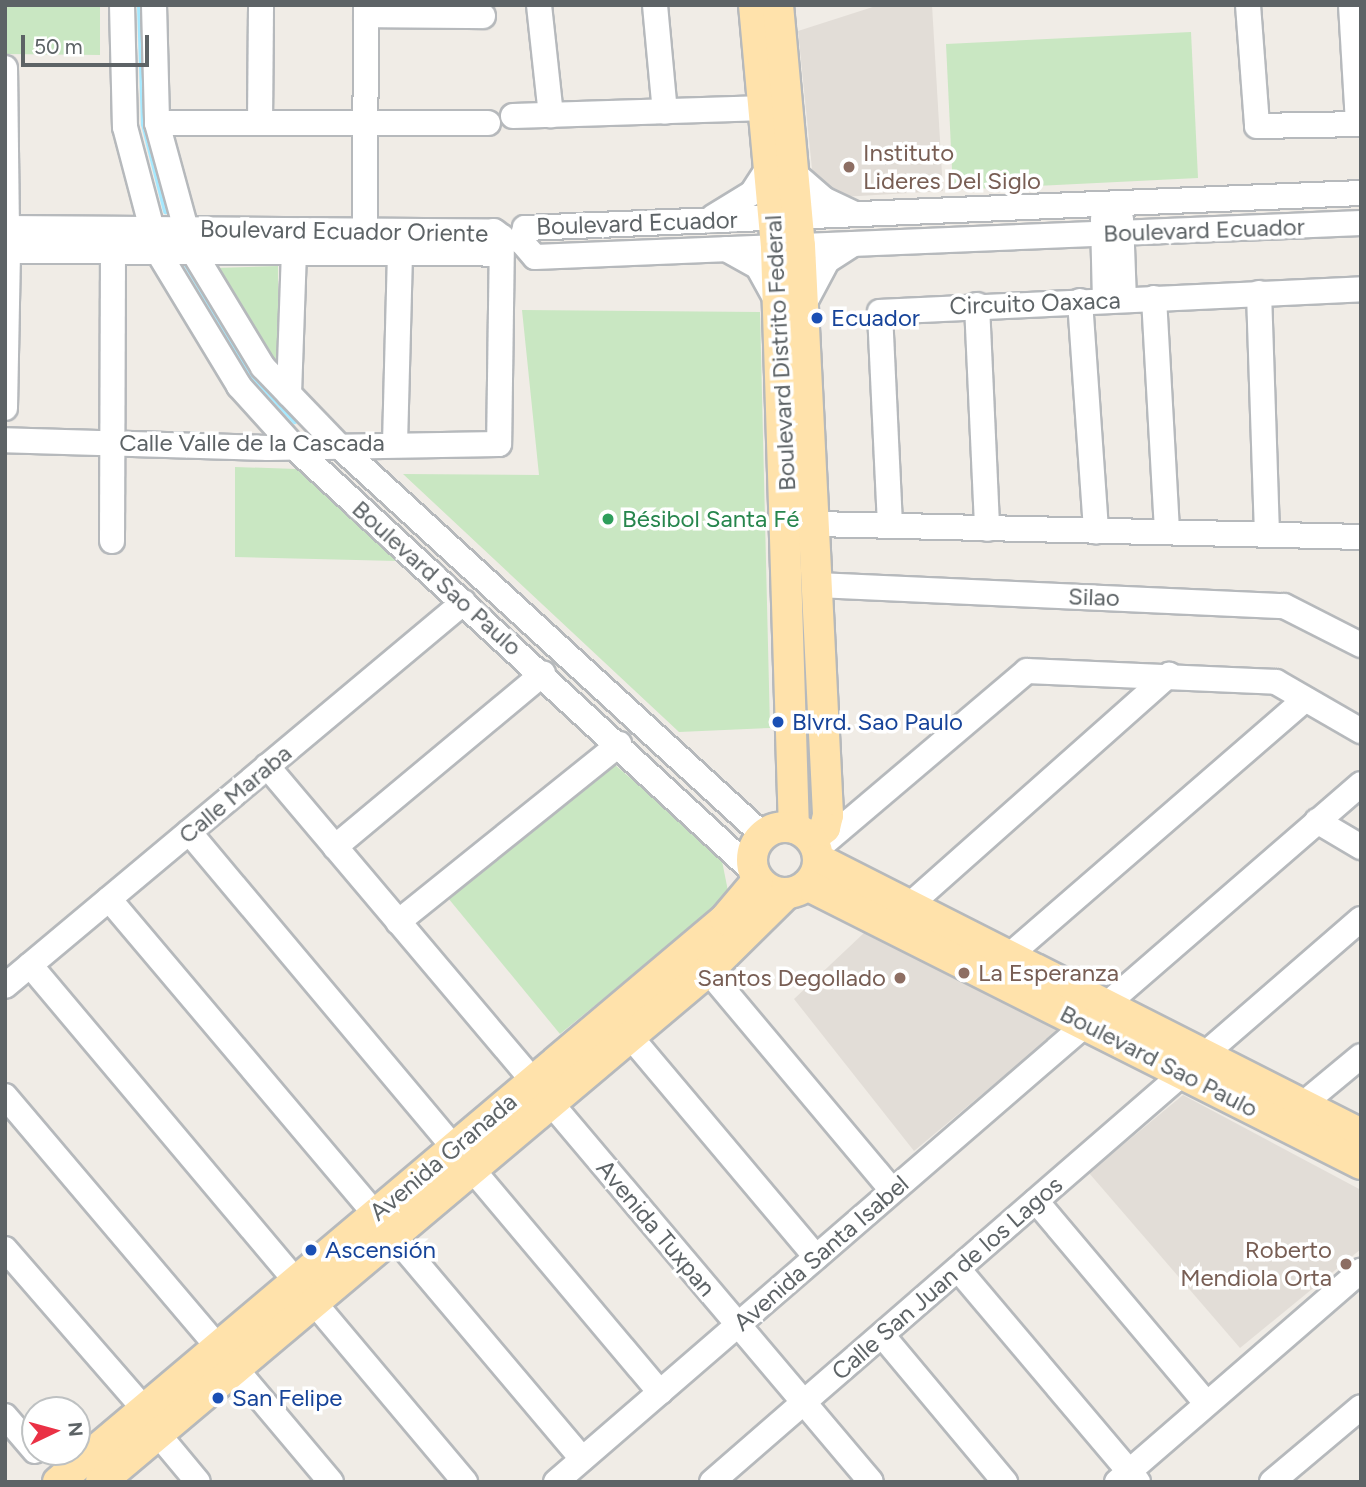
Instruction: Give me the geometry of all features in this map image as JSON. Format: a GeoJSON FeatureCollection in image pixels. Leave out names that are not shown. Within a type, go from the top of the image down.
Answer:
{"type":"FeatureCollection","features":[{"type":"Feature","properties":{"kind":"main road","name":"Boulevard Distrito Federal"},"geometry":{"type":"LineString","coordinates":[[754,5],[766,108],[782,169]]}},
{"type":"Feature","properties":{"kind":"main road","name":"Boulevard Distrito Federal"},"geometry":{"type":"LineString","coordinates":[[778,5],[782,169],[790,306],[828,815],[825,828],[805,859]]}},
{"type":"Feature","properties":{"kind":"main road","name":"Boulevard Distrito Federal"},"geometry":{"type":"LineString","coordinates":[[790,306],[815,524],[808,570]]}},
{"type":"Feature","properties":{"kind":"main road"},"geometry":{"type":"LineString","coordinates":[[762,835],[805,859],[756,876],[753,852],[762,835]]}},
{"type":"Feature","properties":{"kind":"main road","name":"Boulevard Sao Paulo"},"geometry":{"type":"LineString","coordinates":[[805,859],[912,903],[1361,1134]]}},
{"type":"Feature","properties":{"kind":"main road","name":"Boulevard Sao Paulo"},"geometry":{"type":"LineString","coordinates":[[805,859],[1086,1024],[1361,1164]]}},
{"type":"Feature","properties":{"kind":"main road","name":"Avenida Granada"},"geometry":{"type":"LineString","coordinates":[[620,1025],[708,971],[805,859]]}},
{"type":"Feature","properties":{"kind":"main road","name":"Avenida Granada"},"geometry":{"type":"LineString","coordinates":[[101,1482],[158,1434],[226,1358],[620,1025],[725,919],[756,876]]}},
{"type":"Feature","properties":{"kind":"main road","name":"Avenida Granada"},"geometry":{"type":"LineString","coordinates":[[59,1481],[143,1408],[226,1358]]}},
{"type":"Feature","properties":{"kind":"street","name":"Boulevard Sao Paulo"},"geometry":{"type":"LineString","coordinates":[[122,5],[125,127],[155,240],[239,386],[295,448],[619,744],[756,876]]}},
{"type":"Feature","properties":{"kind":"street","name":"Boulevard Sao Paulo"},"geometry":{"type":"LineString","coordinates":[[154,5],[157,123],[194,253],[263,367],[340,447],[762,835]]}},
{"type":"Feature","properties":{"kind":"street"},"geometry":{"type":"LineString","coordinates":[[260,123],[261,5]]}},
{"type":"Feature","properties":{"kind":"street"},"geometry":{"type":"LineString","coordinates":[[539,5],[551,115]]}},
{"type":"Feature","properties":{"kind":"street"},"geometry":{"type":"LineString","coordinates":[[654,5],[665,113]]}},
{"type":"Feature","properties":{"kind":"street"},"geometry":{"type":"LineString","coordinates":[[1248,5],[1257,126],[1359,124],[1351,5]]}},
{"type":"Feature","properties":{"kind":"street"},"geometry":{"type":"LineString","coordinates":[[365,242],[366,10],[483,16]]}},
{"type":"Feature","properties":{"kind":"street"},"geometry":{"type":"LineString","coordinates":[[5,68],[5,408]]}},
{"type":"Feature","properties":{"kind":"street"},"geometry":{"type":"LineString","coordinates":[[513,116],[766,108]]}},
{"type":"Feature","properties":{"kind":"street"},"geometry":{"type":"LineString","coordinates":[[157,123],[488,123]]}},
{"type":"Feature","properties":{"kind":"street"},"geometry":{"type":"LineString","coordinates":[[702,220],[742,202],[782,169],[825,200],[857,214]]}},
{"type":"Feature","properties":{"kind":"street","name":"Boulevard Ecuador"},"geometry":{"type":"LineString","coordinates":[[1361,193],[857,214],[787,232],[726,249],[535,257],[520,241],[525,228],[702,220],[787,232],[853,244],[1361,223]]}},
{"type":"Feature","properties":{"kind":"street"},"geometry":{"type":"LineString","coordinates":[[1111,204],[1115,299]]}},
{"type":"Feature","properties":{"kind":"street","name":"Boulevard Ecuador Oriente"},"geometry":{"type":"LineString","coordinates":[[7,240],[113,252],[155,240],[187,229],[365,242],[400,254],[501,254],[502,237],[494,231],[365,242],[294,253],[194,253],[155,240],[7,240]]}},
{"type":"Feature","properties":{"kind":"street"},"geometry":{"type":"LineString","coordinates":[[726,249],[758,267],[790,306],[827,261],[853,244]]}},
{"type":"Feature","properties":{"kind":"street"},"geometry":{"type":"LineString","coordinates":[[113,252],[110,442],[113,541]]}},
{"type":"Feature","properties":{"kind":"street"},"geometry":{"type":"LineString","coordinates":[[289,394],[294,253]]}},
{"type":"Feature","properties":{"kind":"street"},"geometry":{"type":"LineString","coordinates":[[395,444],[400,254]]}},
{"type":"Feature","properties":{"kind":"street","name":"Calle Valle de la Cascada"},"geometry":{"type":"LineString","coordinates":[[5,440],[295,448],[499,444],[501,254]]}},
{"type":"Feature","properties":{"kind":"street","name":"Circuito Oaxaca"},"geometry":{"type":"LineString","coordinates":[[890,524],[880,312],[977,305],[1361,289]]}},
{"type":"Feature","properties":{"kind":"street"},"geometry":{"type":"LineString","coordinates":[[1259,293],[1267,533]]}},
{"type":"Feature","properties":{"kind":"street"},"geometry":{"type":"LineString","coordinates":[[1154,298],[1167,531]]}},
{"type":"Feature","properties":{"kind":"street"},"geometry":{"type":"LineString","coordinates":[[1080,301],[1096,530]]}},
{"type":"Feature","properties":{"kind":"street"},"geometry":{"type":"LineString","coordinates":[[977,305],[987,529]]}},
{"type":"Feature","properties":{"kind":"street"},"geometry":{"type":"LineString","coordinates":[[815,524],[1361,537]]}},
{"type":"Feature","properties":{"kind":"street","name":"Silao"},"geometry":{"type":"LineString","coordinates":[[808,570],[1284,606],[1361,645]]}},
{"type":"Feature","properties":{"kind":"street","name":"Calle Maraba"},"geometry":{"type":"LineString","coordinates":[[5,986],[464,602]]}},
{"type":"Feature","properties":{"kind":"street"},"geometry":{"type":"LineString","coordinates":[[805,859],[1027,671],[1169,675],[1276,682],[1361,731]]}},
{"type":"Feature","properties":{"kind":"street"},"geometry":{"type":"LineString","coordinates":[[335,846],[543,674]]}},
{"type":"Feature","properties":{"kind":"street"},"geometry":{"type":"LineString","coordinates":[[912,903],[1169,675]]}},
{"type":"Feature","properties":{"kind":"street"},"geometry":{"type":"LineString","coordinates":[[1011,954],[1305,699]]}},
{"type":"Feature","properties":{"kind":"street"},"geometry":{"type":"LineString","coordinates":[[398,922],[619,744]]}},
{"type":"Feature","properties":{"kind":"street","name":"Avenida Tuxpan"},"geometry":{"type":"LineString","coordinates":[[267,766],[871,1482]]}},
{"type":"Feature","properties":{"kind":"street"},"geometry":{"type":"LineString","coordinates":[[1107,1004],[1361,784]]}},
{"type":"Feature","properties":{"kind":"street"},"geometry":{"type":"LineString","coordinates":[[1317,821],[1361,847]]}},
{"type":"Feature","properties":{"kind":"street"},"geometry":{"type":"LineString","coordinates":[[189,832],[660,1392]]}},
{"type":"Feature","properties":{"kind":"street"},"geometry":{"type":"LineString","coordinates":[[109,899],[582,1459]]}},
{"type":"Feature","properties":{"kind":"street"},"geometry":{"type":"LineString","coordinates":[[1205,1054],[1361,919]]}},
{"type":"Feature","properties":{"kind":"street"},"geometry":{"type":"LineString","coordinates":[[30,965],[465,1482]]}},
{"type":"Feature","properties":{"kind":"street"},"geometry":{"type":"LineString","coordinates":[[708,971],[892,1190]]}},
{"type":"Feature","properties":{"kind":"street","name":"Avenida Santa Isabel"},"geometry":{"type":"LineString","coordinates":[[556,1482],[1086,1024]]}},
{"type":"Feature","properties":{"kind":"street"},"geometry":{"type":"LineString","coordinates":[[620,1025],[816,1257]]}},
{"type":"Feature","properties":{"kind":"street"},"geometry":{"type":"LineString","coordinates":[[1303,1104],[1361,1056]]}},
{"type":"Feature","properties":{"kind":"street","name":"Calle San Juan de los Lagos"},"geometry":{"type":"LineString","coordinates":[[724,1478],[804,1402],[1182,1074]]}},
{"type":"Feature","properties":{"kind":"street"},"geometry":{"type":"LineString","coordinates":[[5,1096],[331,1482]]}},
{"type":"Feature","properties":{"kind":"street"},"geometry":{"type":"LineString","coordinates":[[1036,1201],[1206,1404]]}},
{"type":"Feature","properties":{"kind":"street"},"geometry":{"type":"LineString","coordinates":[[5,1249],[143,1408]]}},
{"type":"Feature","properties":{"kind":"street"},"geometry":{"type":"LineString","coordinates":[[958,1269],[1128,1478],[1206,1404],[1361,1270]]}},
{"type":"Feature","properties":{"kind":"street"},"geometry":{"type":"LineString","coordinates":[[882,1335],[1005,1482]]}},
{"type":"Feature","properties":{"kind":"street"},"geometry":{"type":"LineString","coordinates":[[1272,1482],[1359,1412]]}},
{"type":"Feature","properties":{"kind":"street"},"geometry":{"type":"LineString","coordinates":[[5,1416],[21,1435]]}},
{"type":"Feature","properties":{"kind":"street"},"geometry":{"type":"LineString","coordinates":[[158,1434],[198,1482]]}},
{"type":"Feature","properties":{"kind":"street"},"geometry":{"type":"LineString","coordinates":[[47,1466],[59,1481]]}},
{"type":"Feature","properties":{"kind":"shaded area"},"geometry":{"type":"Polygon","coordinates":[[[879,5],[932,5],[943,191],[842,197],[822,189],[812,169],[798,31],[879,5]]]}},
{"type":"Feature","properties":{"kind":"shaded area"},"geometry":{"type":"Polygon","coordinates":[[[865,932],[1059,1030],[914,1151],[794,999],[865,932]]]}},
{"type":"Feature","properties":{"kind":"shaded area"},"geometry":{"type":"Polygon","coordinates":[[[1183,1095],[1361,1190],[1361,1249],[1240,1348],[1089,1173],[1183,1095]]]}},
{"type":"Feature","properties":{"kind":"green space"},"geometry":{"type":"Polygon","coordinates":[[[5,5],[100,5],[100,55],[5,54],[5,5]]]}},
{"type":"Feature","properties":{"kind":"green space"},"geometry":{"type":"Polygon","coordinates":[[[1191,32],[1198,178],[953,190],[946,44],[1191,32]]]}},
{"type":"Feature","properties":{"kind":"green space"},"geometry":{"type":"Polygon","coordinates":[[[278,266],[279,367],[215,268],[278,266]]]}},
{"type":"Feature","properties":{"kind":"green space","name":"Bésibol Santa Fé"},"geometry":{"type":"Polygon","coordinates":[[[522,310],[760,312],[770,728],[679,732],[403,474],[539,475],[522,310]]]}},
{"type":"Feature","properties":{"kind":"green space"},"geometry":{"type":"Polygon","coordinates":[[[235,467],[297,469],[397,561],[235,557],[235,467]]]}},
{"type":"Feature","properties":{"kind":"green space"},"geometry":{"type":"Polygon","coordinates":[[[614,764],[721,856],[729,896],[560,1034],[448,898],[614,764]]]}},
{"type":"Feature","properties":{"kind":"waterway"},"geometry":{"type":"LineString","coordinates":[[139,5],[143,124],[165,211]]}},
{"type":"Feature","properties":{"kind":"waterway"},"geometry":{"type":"LineString","coordinates":[[183,260],[251,374],[294,421]]}},
{"type":"Feature","properties":{"kind":"place","name":"Instituto Lideres Del Siglo"},"geometry":{"type":"Point","coordinates":[849,167]}},
{"type":"Feature","properties":{"kind":"place","name":"Ecuador"},"geometry":{"type":"Point","coordinates":[817,318]}},
{"type":"Feature","properties":{"kind":"place","name":"Bésibol Santa Fé"},"geometry":{"type":"Point","coordinates":[608,519]}},
{"type":"Feature","properties":{"kind":"place","name":"Blvrd. Sao Paulo"},"geometry":{"type":"Point","coordinates":[778,722]}},
{"type":"Feature","properties":{"kind":"place","name":"La Esperanza"},"geometry":{"type":"Point","coordinates":[964,973]}},
{"type":"Feature","properties":{"kind":"place","name":"Santos Degollado"},"geometry":{"type":"Point","coordinates":[900,978]}},
{"type":"Feature","properties":{"kind":"place","name":"Ascensión"},"geometry":{"type":"Point","coordinates":[311,1250]}},
{"type":"Feature","properties":{"kind":"place","name":"Roberto Mendiola Orta"},"geometry":{"type":"Point","coordinates":[1346,1264]}},
{"type":"Feature","properties":{"kind":"place","name":"San Felipe"},"geometry":{"type":"Point","coordinates":[218,1398]}}]}
